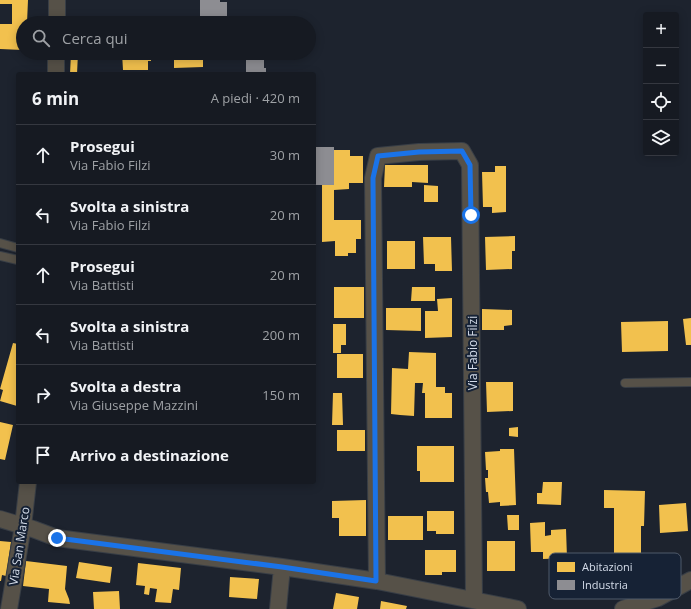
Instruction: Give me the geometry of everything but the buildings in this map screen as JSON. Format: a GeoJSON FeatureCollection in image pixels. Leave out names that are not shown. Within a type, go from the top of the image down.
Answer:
{"type":"FeatureCollection","features":[{"type":"Feature","properties":{"kind":"street"},"geometry":{"type":"LineString","coordinates":[[57,0],[57,16]]}},
{"type":"Feature","properties":{"kind":"street"},"geometry":{"type":"LineString","coordinates":[[56,60],[56,72]]}},
{"type":"Feature","properties":{"kind":"street","name":"Via Fabio Filzi"},"geometry":{"type":"LineString","coordinates":[[376,581],[373,178],[378,156],[419,152],[462,151],[470,165],[474,600]]}},
{"type":"Feature","properties":{"kind":"street","name":"Via San Marco"},"geometry":{"type":"LineString","coordinates":[[9,609],[23,526],[28,484]]}},
{"type":"Feature","properties":{"kind":"street"},"geometry":{"type":"LineString","coordinates":[[0,519],[57,538],[282,567],[376,581],[518,609]]}},
{"type":"Feature","properties":{"kind":"street"},"geometry":{"type":"LineString","coordinates":[[278,609],[282,567]]}},
{"type":"Feature","properties":{"kind":"street"},"geometry":{"type":"LineString","coordinates":[[623,609],[655,599]]}},
{"type":"Feature","properties":{"kind":"lane"},"geometry":{"type":"LineString","coordinates":[[0,243],[16,247]]}},
{"type":"Feature","properties":{"kind":"lane"},"geometry":{"type":"LineString","coordinates":[[0,256],[16,260]]}},
{"type":"Feature","properties":{"kind":"lane"},"geometry":{"type":"LineString","coordinates":[[625,383],[691,382]]}},
{"type":"Feature","properties":{"kind":"route"},"geometry":{"type":"LineString","coordinates":[[57,538],[282,567],[376,581],[373,178],[378,156],[419,152],[462,151],[470,165],[471,215]]}}]}
